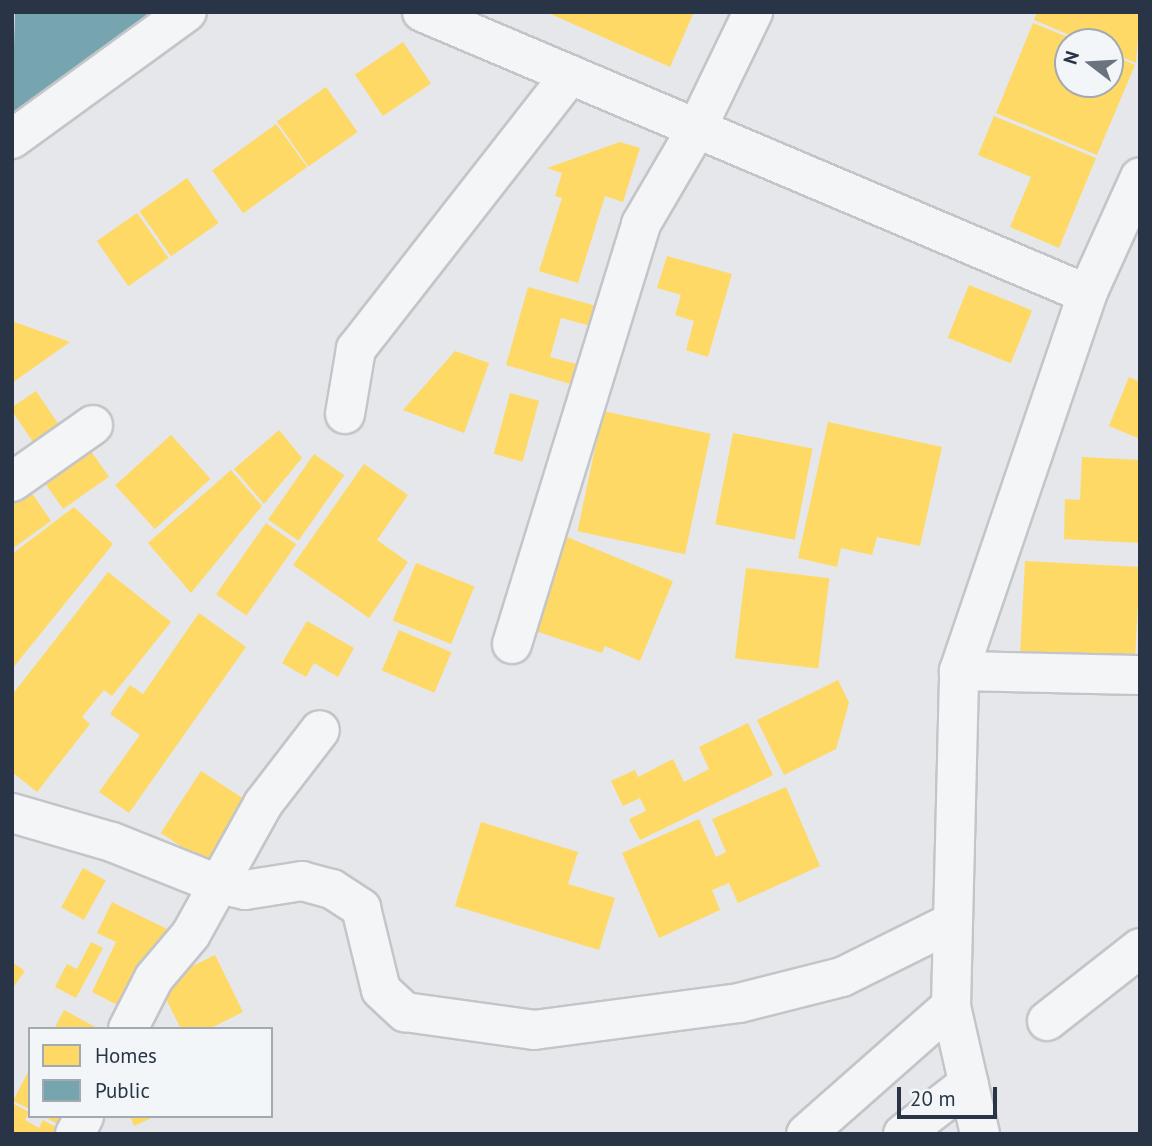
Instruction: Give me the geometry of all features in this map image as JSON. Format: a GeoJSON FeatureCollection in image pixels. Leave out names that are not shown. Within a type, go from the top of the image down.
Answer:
{"type":"FeatureCollection","features":[{"type":"Feature","properties":{"kind":"street"},"geometry":{"type":"LineString","coordinates":[[12,139],[187,12]]}},
{"type":"Feature","properties":{"kind":"street"},"geometry":{"type":"LineString","coordinates":[[422,12],[1087,294]]}},
{"type":"Feature","properties":{"kind":"street"},"geometry":{"type":"LineString","coordinates":[[512,644],[641,224],[697,128],[753,12]]}},
{"type":"Feature","properties":{"kind":"street"},"geometry":{"type":"LineString","coordinates":[[345,414],[356,349],[570,75]]}},
{"type":"Feature","properties":{"kind":"street"},"geometry":{"type":"LineString","coordinates":[[980,1134],[951,1006],[959,671],[1087,294],[1140,177]]}},
{"type":"Feature","properties":{"kind":"street"},"geometry":{"type":"LineString","coordinates":[[12,482],[93,425]]}},
{"type":"Feature","properties":{"kind":"street"},"geometry":{"type":"LineString","coordinates":[[959,671],[1140,675]]}},
{"type":"Feature","properties":{"kind":"street"},"geometry":{"type":"LineString","coordinates":[[129,1027],[154,978],[191,934],[215,883],[263,804],[320,730]]}},
{"type":"Feature","properties":{"kind":"street"},"geometry":{"type":"LineString","coordinates":[[12,813],[112,842],[215,883],[245,890],[302,881],[332,889],[360,908],[381,990],[405,1012],[534,1030],[739,1003],[842,977],[953,922]]}},
{"type":"Feature","properties":{"kind":"street"},"geometry":{"type":"LineString","coordinates":[[1047,1021],[1140,947]]}},
{"type":"Feature","properties":{"kind":"street"},"geometry":{"type":"LineString","coordinates":[[806,1134],[951,1006]]}},
{"type":"Feature","properties":{"kind":"street"},"geometry":{"type":"LineString","coordinates":[[903,1134],[969,1083]]}},
{"type":"Feature","properties":{"kind":"street"},"geometry":{"type":"LineString","coordinates":[[75,1134],[83,1118]]}},
{"type":"Feature","properties":{"kind":"building: Homes"},"geometry":{"type":"Polygon","coordinates":[[[546,12],[694,12],[670,67],[546,12]]]}},
{"type":"Feature","properties":{"kind":"building: Homes"},"geometry":{"type":"Polygon","coordinates":[[[1037,12],[1140,12],[1136,63],[1124,58],[1124,28],[1054,28],[1034,20],[1037,12]]]}},
{"type":"Feature","properties":{"kind":"building: Homes"},"geometry":{"type":"Polygon","coordinates":[[[1033,23],[1054,31],[1054,98],[1121,98],[1097,155],[996,113],[1033,23]]]}},
{"type":"Feature","properties":{"kind":"building: Homes"},"geometry":{"type":"Polygon","coordinates":[[[403,42],[431,83],[383,116],[355,74],[403,42]]]}},
{"type":"Feature","properties":{"kind":"building: Homes"},"geometry":{"type":"Polygon","coordinates":[[[1124,60],[1135,65],[1124,91],[1124,60]]]}},
{"type":"Feature","properties":{"kind":"building: Homes"},"geometry":{"type":"Polygon","coordinates":[[[326,87],[358,132],[308,166],[277,121],[326,87]]]}},
{"type":"Feature","properties":{"kind":"building: Homes"},"geometry":{"type":"Polygon","coordinates":[[[994,116],[1096,158],[1059,248],[1010,227],[1031,177],[978,155],[994,116]]]}},
{"type":"Feature","properties":{"kind":"building: Homes"},"geometry":{"type":"Polygon","coordinates":[[[276,124],[307,167],[243,213],[212,170],[276,124]]]}},
{"type":"Feature","properties":{"kind":"building: Homes"},"geometry":{"type":"Polygon","coordinates":[[[620,142],[640,148],[623,202],[605,196],[578,283],[539,271],[562,198],[555,196],[562,173],[547,168],[620,142]]]}},
{"type":"Feature","properties":{"kind":"building: Homes"},"geometry":{"type":"Polygon","coordinates":[[[187,178],[219,223],[171,256],[139,211],[187,178]]]}},
{"type":"Feature","properties":{"kind":"building: Homes"},"geometry":{"type":"Polygon","coordinates":[[[137,213],[169,258],[128,286],[97,241],[137,213]]]}},
{"type":"Feature","properties":{"kind":"building: Homes"},"geometry":{"type":"Polygon","coordinates":[[[667,256],[732,274],[708,357],[686,350],[694,321],[675,315],[681,295],[657,288],[667,256]]]}},
{"type":"Feature","properties":{"kind":"building: Homes"},"geometry":{"type":"Polygon","coordinates":[[[969,285],[1032,310],[1011,363],[948,338],[969,285]]]}},
{"type":"Feature","properties":{"kind":"building: Homes"},"geometry":{"type":"Polygon","coordinates":[[[528,287],[596,306],[591,326],[561,318],[550,357],[580,365],[574,385],[506,365],[528,287]]]}},
{"type":"Feature","properties":{"kind":"building: Homes"},"geometry":{"type":"Polygon","coordinates":[[[12,321],[70,342],[12,383],[12,321]]]}},
{"type":"Feature","properties":{"kind":"building: Homes"},"geometry":{"type":"Polygon","coordinates":[[[455,351],[489,363],[464,433],[403,410],[455,351]]]}},
{"type":"Feature","properties":{"kind":"building: Homes"},"geometry":{"type":"Polygon","coordinates":[[[1129,377],[1140,382],[1140,439],[1109,426],[1129,377]]]}},
{"type":"Feature","properties":{"kind":"building: Homes"},"geometry":{"type":"Polygon","coordinates":[[[36,391],[63,431],[37,448],[12,411],[12,407],[36,391]]]}},
{"type":"Feature","properties":{"kind":"building: Homes"},"geometry":{"type":"Polygon","coordinates":[[[510,393],[539,401],[523,462],[494,454],[510,393]]]}},
{"type":"Feature","properties":{"kind":"building: Homes"},"geometry":{"type":"Polygon","coordinates":[[[603,411],[711,434],[685,554],[577,531],[603,411]]]}},
{"type":"Feature","properties":{"kind":"building: Homes"},"geometry":{"type":"Polygon","coordinates":[[[828,422],[942,447],[920,546],[877,537],[872,555],[841,548],[837,567],[798,558],[828,422]]]}},
{"type":"Feature","properties":{"kind":"building: Homes"},"geometry":{"type":"Polygon","coordinates":[[[279,430],[302,458],[264,504],[234,469],[279,430]]]}},
{"type":"Feature","properties":{"kind":"building: Homes"},"geometry":{"type":"Polygon","coordinates":[[[733,433],[813,448],[795,540],[715,524],[733,433]]]}},
{"type":"Feature","properties":{"kind":"building: Homes"},"geometry":{"type":"Polygon","coordinates":[[[171,435],[210,479],[155,529],[115,485],[171,435]]]}},
{"type":"Feature","properties":{"kind":"building: Homes"},"geometry":{"type":"Polygon","coordinates":[[[86,444],[109,477],[63,509],[40,476],[86,444]]]}},
{"type":"Feature","properties":{"kind":"building: Homes"},"geometry":{"type":"Polygon","coordinates":[[[314,454],[344,475],[298,541],[268,520],[314,454]]]}},
{"type":"Feature","properties":{"kind":"building: Homes"},"geometry":{"type":"Polygon","coordinates":[[[1082,457],[1140,460],[1140,543],[1064,539],[1065,499],[1080,500],[1082,457]]]}},
{"type":"Feature","properties":{"kind":"building: Homes"},"geometry":{"type":"Polygon","coordinates":[[[364,464],[408,495],[377,540],[408,562],[369,618],[293,565],[364,464]]]}},
{"type":"Feature","properties":{"kind":"building: Homes"},"geometry":{"type":"Polygon","coordinates":[[[231,470],[262,506],[191,593],[148,543],[231,470]]]}},
{"type":"Feature","properties":{"kind":"building: Homes"},"geometry":{"type":"Polygon","coordinates":[[[25,483],[51,521],[12,549],[12,492],[25,483]]]}},
{"type":"Feature","properties":{"kind":"building: Homes"},"geometry":{"type":"Polygon","coordinates":[[[74,507],[113,544],[12,669],[12,554],[74,507]]]}},
{"type":"Feature","properties":{"kind":"building: Homes"},"geometry":{"type":"Polygon","coordinates":[[[266,523],[296,544],[246,615],[216,594],[266,523]]]}},
{"type":"Feature","properties":{"kind":"building: Homes"},"geometry":{"type":"Polygon","coordinates":[[[567,537],[673,581],[640,661],[605,646],[602,653],[529,629],[567,537]]]}},
{"type":"Feature","properties":{"kind":"building: Homes"},"geometry":{"type":"Polygon","coordinates":[[[1025,561],[1140,567],[1135,657],[1020,651],[1025,561]]]}},
{"type":"Feature","properties":{"kind":"building: Homes"},"geometry":{"type":"Polygon","coordinates":[[[416,563],[474,587],[451,644],[393,620],[416,563]]]}},
{"type":"Feature","properties":{"kind":"building: Homes"},"geometry":{"type":"Polygon","coordinates":[[[746,568],[829,578],[818,669],[735,658],[746,568]]]}},
{"type":"Feature","properties":{"kind":"building: Homes"},"geometry":{"type":"Polygon","coordinates":[[[108,572],[171,622],[112,696],[104,690],[82,717],[90,724],[37,792],[12,772],[12,695],[108,572]]]}},
{"type":"Feature","properties":{"kind":"building: Homes"},"geometry":{"type":"Polygon","coordinates":[[[199,613],[246,647],[129,813],[99,792],[140,735],[110,714],[130,685],[143,694],[199,613]]]}},
{"type":"Feature","properties":{"kind":"building: Homes"},"geometry":{"type":"Polygon","coordinates":[[[307,621],[354,648],[338,677],[314,663],[306,677],[282,663],[307,621]]]}},
{"type":"Feature","properties":{"kind":"building: Homes"},"geometry":{"type":"Polygon","coordinates":[[[399,630],[451,652],[434,693],[382,671],[399,630]]]}},
{"type":"Feature","properties":{"kind":"building: Homes"},"geometry":{"type":"Polygon","coordinates":[[[838,680],[849,703],[836,749],[784,775],[757,720],[838,680]]]}},
{"type":"Feature","properties":{"kind":"building: Homes"},"geometry":{"type":"Polygon","coordinates":[[[748,723],[773,775],[640,840],[629,819],[646,811],[640,798],[623,806],[611,781],[635,770],[638,777],[673,759],[684,782],[709,769],[699,747],[748,723]]]}},
{"type":"Feature","properties":{"kind":"building: Homes"},"geometry":{"type":"Polygon","coordinates":[[[201,771],[248,801],[208,864],[161,833],[201,771]]]}},
{"type":"Feature","properties":{"kind":"building: Homes"},"geometry":{"type":"Polygon","coordinates":[[[786,787],[820,866],[738,903],[729,883],[712,890],[720,910],[659,938],[622,853],[699,819],[716,857],[726,852],[712,819],[786,787]]]}},
{"type":"Feature","properties":{"kind":"building: Homes"},"geometry":{"type":"Polygon","coordinates":[[[481,822],[578,852],[568,884],[615,898],[599,950],[455,906],[481,822]]]}},
{"type":"Feature","properties":{"kind":"building: Homes"},"geometry":{"type":"Polygon","coordinates":[[[83,868],[106,881],[84,920],[61,907],[83,868]]]}},
{"type":"Feature","properties":{"kind":"building: Homes"},"geometry":{"type":"Polygon","coordinates":[[[112,902],[169,930],[129,1011],[92,992],[116,942],[97,933],[112,902]]]}},
{"type":"Feature","properties":{"kind":"building: Homes"},"geometry":{"type":"Polygon","coordinates":[[[91,942],[103,948],[76,998],[55,987],[67,964],[77,969],[91,942]]]}},
{"type":"Feature","properties":{"kind":"building: Homes"},"geometry":{"type":"Polygon","coordinates":[[[215,955],[243,1012],[213,1027],[180,1027],[158,983],[215,955]]]}},
{"type":"Feature","properties":{"kind":"building: Homes"},"geometry":{"type":"Polygon","coordinates":[[[12,962],[25,971],[12,989],[12,962]]]}},
{"type":"Feature","properties":{"kind":"building: Homes"},"geometry":{"type":"Polygon","coordinates":[[[64,1010],[95,1027],[55,1027],[64,1010]]]}},
{"type":"Feature","properties":{"kind":"building: Homes"},"geometry":{"type":"Polygon","coordinates":[[[28,1072],[28,1108],[13,1101],[28,1072]]]}},
{"type":"Feature","properties":{"kind":"building: Homes"},"geometry":{"type":"Polygon","coordinates":[[[12,1103],[28,1111],[25,1120],[39,1128],[43,1120],[63,1131],[62,1134],[12,1134],[12,1103]]]}},
{"type":"Feature","properties":{"kind":"building: Homes"},"geometry":{"type":"Polygon","coordinates":[[[47,1118],[65,1118],[61,1126],[47,1118]]]}},
{"type":"Feature","properties":{"kind":"building: Homes"},"geometry":{"type":"Polygon","coordinates":[[[131,1118],[152,1118],[134,1126],[131,1118]]]}},
{"type":"Feature","properties":{"kind":"building: Public"},"geometry":{"type":"Polygon","coordinates":[[[15,12],[164,12],[12,119],[15,12]]]}}]}
